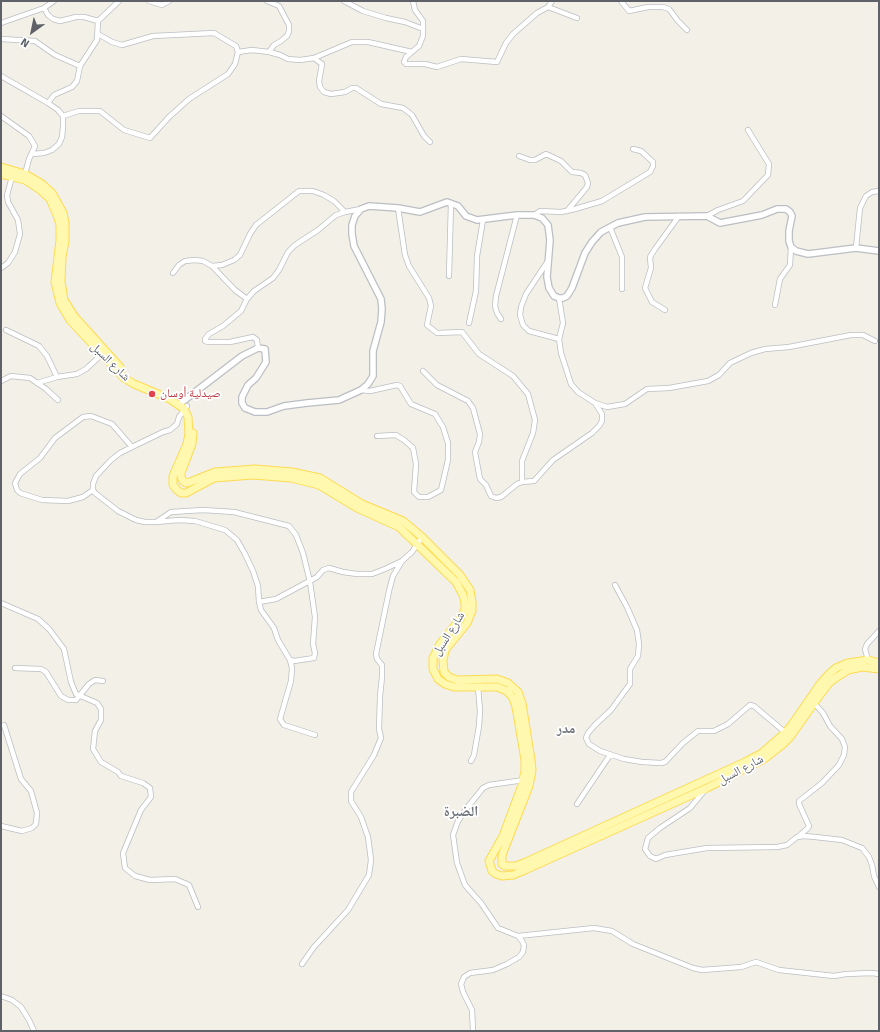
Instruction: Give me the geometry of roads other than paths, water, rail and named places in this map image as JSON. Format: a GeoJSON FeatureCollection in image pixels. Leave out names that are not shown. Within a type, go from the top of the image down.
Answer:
{"type":"FeatureCollection","features":[{"type":"Feature","properties":{"kind":"main road","name":"شارع السبل"},"geometry":{"type":"LineString","coordinates":[[1,168],[25,174],[42,184],[52,193],[63,213],[65,223],[65,241],[61,268],[61,281],[64,300],[74,316],[126,373],[136,380],[158,388],[184,406],[193,424],[193,432],[192,444],[181,473],[183,481],[186,483],[190,482],[215,472],[255,469],[292,472],[320,478],[362,504],[403,521],[456,582],[463,595],[465,610],[460,619],[440,644],[433,658],[433,669],[438,679],[445,684],[454,687],[497,687],[507,691],[513,698],[516,706],[525,760],[525,771],[529,786],[502,855],[502,864],[505,866],[516,866],[526,862],[744,762],[788,735],[828,675],[836,668],[848,663],[868,660],[879,662]]}},
{"type":"Feature","properties":{"kind":"main road","name":"شارع السبل"},"geometry":{"type":"LineString","coordinates":[[1,174],[25,180],[39,189],[50,200],[58,215],[60,240],[55,282],[57,294],[70,320],[124,378],[134,384],[184,406],[188,417],[190,434],[173,476],[173,485],[177,490],[181,493],[186,493],[214,478],[253,475],[291,478],[319,486],[356,508],[399,527],[420,540],[460,575],[470,590],[472,611],[467,623],[445,650],[442,661],[444,672],[449,677],[457,680],[497,679],[508,684],[518,692],[522,703],[531,760],[527,780],[503,836],[489,861],[492,871],[496,874],[502,876],[513,875],[525,870],[707,788],[764,759],[788,735],[829,683],[848,670],[862,666],[879,669]]}},
{"type":"Feature","properties":{"kind":"street"},"geometry":{"type":"LineString","coordinates":[[1,23],[44,8],[54,1]]}},
{"type":"Feature","properties":{"kind":"street"},"geometry":{"type":"LineString","coordinates":[[48,103],[54,95],[72,87],[77,81],[80,66],[97,40],[98,21],[119,1]]}},
{"type":"Feature","properties":{"kind":"street"},"geometry":{"type":"LineString","coordinates":[[149,1],[162,5],[169,1]]}},
{"type":"Feature","properties":{"kind":"street"},"geometry":{"type":"LineString","coordinates":[[267,1],[279,6],[289,25],[289,32],[287,36],[274,45],[269,52]]}},
{"type":"Feature","properties":{"kind":"street"},"geometry":{"type":"LineString","coordinates":[[344,1],[363,11],[405,22],[423,29]]}},
{"type":"Feature","properties":{"kind":"street"},"geometry":{"type":"LineString","coordinates":[[412,1],[415,10],[423,22],[423,36],[419,46],[406,57],[404,62],[406,64],[425,64],[437,67],[461,59],[497,62],[506,43],[513,34],[537,13],[548,7],[552,1]]}},
{"type":"Feature","properties":{"kind":"street"},"geometry":{"type":"LineString","coordinates":[[621,1],[629,11],[648,7],[664,7],[669,9],[687,30]]}},
{"type":"Feature","properties":{"kind":"street"},"geometry":{"type":"LineString","coordinates":[[548,7],[577,18]]}},
{"type":"Feature","properties":{"kind":"street"},"geometry":{"type":"LineString","coordinates":[[44,8],[48,15],[53,19],[60,21],[76,17],[84,17],[98,21]]}},
{"type":"Feature","properties":{"kind":"street"},"geometry":{"type":"LineString","coordinates":[[63,116],[79,112],[100,111],[124,130],[150,138],[169,117],[189,99],[228,74],[235,64],[238,52],[236,46],[214,33],[153,36],[122,45],[112,42],[98,34]]}},
{"type":"Feature","properties":{"kind":"street"},"geometry":{"type":"LineString","coordinates":[[1,39],[35,41],[55,55],[80,66]]}},
{"type":"Feature","properties":{"kind":"street"},"geometry":{"type":"LineString","coordinates":[[238,52],[252,50],[269,52],[288,59],[300,60],[314,58],[352,42],[368,42],[412,52]]}},
{"type":"Feature","properties":{"kind":"street"},"geometry":{"type":"LineString","coordinates":[[314,58],[322,64],[319,85],[324,92],[331,94],[345,92],[352,88],[356,88],[381,104],[403,108],[412,115],[424,136],[430,142]]}},
{"type":"Feature","properties":{"kind":"street"},"geometry":{"type":"LineString","coordinates":[[1,76],[48,103],[58,110],[63,116],[64,127],[59,144],[52,150],[44,153],[32,154]]}},
{"type":"Feature","properties":{"kind":"street"},"geometry":{"type":"LineString","coordinates":[[1,116],[29,136],[36,146],[25,174]]}},
{"type":"Feature","properties":{"kind":"street"},"geometry":{"type":"LineString","coordinates":[[707,216],[743,200],[768,175],[769,164],[748,130]]}},
{"type":"Feature","properties":{"kind":"street"},"geometry":{"type":"LineString","coordinates":[[534,215],[540,211],[567,211],[602,200],[650,172],[653,162],[641,151],[633,149]]}},
{"type":"Feature","properties":{"kind":"street"},"geometry":{"type":"LineString","coordinates":[[519,156],[530,160],[535,160],[546,154],[561,160],[572,172],[581,172],[585,176],[588,182],[587,187],[567,211]]}},
{"type":"Feature","properties":{"kind":"street"},"geometry":{"type":"LineString","coordinates":[[1,268],[8,263],[15,252],[20,234],[18,220],[8,202],[6,195],[12,177]]}},
{"type":"Feature","properties":{"kind":"street"},"geometry":{"type":"LineString","coordinates":[[212,266],[222,265],[234,260],[240,255],[256,225],[299,191],[313,191],[324,194],[345,212]]}},
{"type":"Feature","properties":{"kind":"street"},"geometry":{"type":"LineString","coordinates":[[856,248],[860,208],[866,196],[872,192],[879,191]]}},
{"type":"Feature","properties":{"kind":"street"},"geometry":{"type":"LineString","coordinates":[[258,348],[257,340],[253,337],[230,342],[208,342],[205,341],[205,339],[241,311],[247,299],[254,291],[273,278],[288,252],[295,245],[307,238],[336,216],[345,212],[370,206],[398,208],[420,212],[448,202],[458,206],[466,216],[477,220],[517,215],[534,215],[542,218],[548,225],[550,240],[547,277],[549,288],[554,296],[559,298],[568,296],[585,254],[592,242],[601,232],[618,223],[644,217],[679,216],[707,216],[720,223],[762,215],[777,208],[786,209],[792,216],[789,231],[791,247],[790,265],[780,279],[775,305]]}},
{"type":"Feature","properties":{"kind":"street"},"geometry":{"type":"LineString","coordinates":[[449,276],[451,204]]}},
{"type":"Feature","properties":{"kind":"street"},"geometry":{"type":"LineString","coordinates":[[398,208],[405,255],[409,266],[429,298],[431,306],[427,325],[438,333],[462,332],[479,354],[513,376],[528,394],[535,420],[533,433],[522,461],[522,482]]}},
{"type":"Feature","properties":{"kind":"street"},"geometry":{"type":"LineString","coordinates":[[315,735],[284,725],[280,719],[291,681],[292,668],[290,660],[278,640],[274,628],[262,610],[259,602],[258,586],[253,571],[237,540],[225,530],[195,521],[179,520],[145,522],[136,520],[95,493],[93,490],[93,484],[96,476],[120,453],[132,446],[170,430],[177,424],[184,406],[242,356],[258,348],[265,349],[266,362],[256,378],[248,385],[242,397],[242,403],[245,408],[255,412],[268,412],[284,406],[307,402],[339,400],[361,390],[368,384],[373,376],[373,351],[381,322],[382,309],[381,299],[354,246],[352,225],[355,216],[361,209]]}},
{"type":"Feature","properties":{"kind":"street"},"geometry":{"type":"LineString","coordinates":[[501,319],[495,306],[496,296],[517,215]]}},
{"type":"Feature","properties":{"kind":"street"},"geometry":{"type":"LineString","coordinates":[[665,310],[652,302],[645,288],[651,268],[650,257],[679,216]]}},
{"type":"Feature","properties":{"kind":"street"},"geometry":{"type":"LineString","coordinates":[[469,323],[476,291],[477,256],[483,220]]}},
{"type":"Feature","properties":{"kind":"street"},"geometry":{"type":"LineString","coordinates":[[610,227],[622,257],[622,289]]}},
{"type":"Feature","properties":{"kind":"street"},"geometry":{"type":"LineString","coordinates":[[791,247],[796,251],[808,254],[856,248],[879,251]]}},
{"type":"Feature","properties":{"kind":"street"},"geometry":{"type":"LineString","coordinates":[[173,273],[179,265],[185,261],[195,260],[203,262],[212,266],[235,290],[247,299]]}},
{"type":"Feature","properties":{"kind":"street"},"geometry":{"type":"LineString","coordinates":[[549,260],[526,294],[521,307],[520,315],[522,325],[529,331],[559,339]]}},
{"type":"Feature","properties":{"kind":"street"},"geometry":{"type":"LineString","coordinates":[[559,298],[563,323],[559,339],[561,352],[571,384],[578,392],[595,403],[607,407],[625,404],[647,389],[669,388],[708,381],[719,375],[730,363],[751,353],[764,349],[789,347],[851,335],[863,335],[875,341]]}},
{"type":"Feature","properties":{"kind":"street"},"geometry":{"type":"LineString","coordinates":[[6,330],[39,346],[47,356],[58,377]]}},
{"type":"Feature","properties":{"kind":"street"},"geometry":{"type":"LineString","coordinates":[[37,383],[58,377],[77,374],[86,369],[101,355]]}},
{"type":"Feature","properties":{"kind":"street"},"geometry":{"type":"LineString","coordinates":[[423,371],[437,385],[462,397],[468,401],[473,408],[480,434],[475,452],[480,479],[486,485],[491,496],[496,498],[501,497],[517,484],[534,481],[553,460],[592,433],[599,426],[602,420],[602,414],[595,403]]}},
{"type":"Feature","properties":{"kind":"street"},"geometry":{"type":"LineString","coordinates":[[1,381],[11,376],[30,378],[58,400]]}},
{"type":"Feature","properties":{"kind":"street"},"geometry":{"type":"LineString","coordinates":[[361,390],[370,391],[397,385],[400,386],[411,404],[435,414],[444,427],[448,443],[448,460],[441,490],[428,497],[419,497],[414,492],[416,464],[413,448],[396,435],[377,436]]}},
{"type":"Feature","properties":{"kind":"street"},"geometry":{"type":"LineString","coordinates":[[93,490],[83,497],[68,501],[42,500],[20,493],[16,490],[15,483],[20,474],[40,458],[55,438],[83,417],[91,416],[112,424],[132,446]]}},
{"type":"Feature","properties":{"kind":"street"},"geometry":{"type":"LineString","coordinates":[[156,522],[170,512],[203,510],[234,512],[289,526],[296,535],[303,553],[310,582],[315,618],[313,644],[315,652],[314,658],[294,661],[290,660]]}},
{"type":"Feature","properties":{"kind":"street"},"geometry":{"type":"LineString","coordinates":[[302,964],[314,947],[348,910],[369,875],[371,860],[368,837],[362,817],[351,801],[351,792],[374,755],[381,738],[379,729],[382,665],[377,659],[376,654],[388,591],[393,576],[402,561],[412,552],[420,540]]}},
{"type":"Feature","properties":{"kind":"street"},"geometry":{"type":"LineString","coordinates":[[259,602],[276,599],[310,582],[323,570],[330,568],[357,574],[372,574],[402,561]]}},
{"type":"Feature","properties":{"kind":"street"},"geometry":{"type":"LineString","coordinates":[[615,586],[627,607],[637,630],[639,644],[638,656],[630,669],[630,684],[611,710],[595,725],[586,738],[589,744],[610,755],[642,762],[664,762],[683,743],[698,731],[714,731],[728,724],[750,706],[754,706],[788,735]]}},
{"type":"Feature","properties":{"kind":"street"},"geometry":{"type":"LineString","coordinates":[[1,603],[38,619],[49,629],[64,649],[71,682],[76,694],[97,703],[101,709],[101,720],[95,731],[92,749],[101,762],[118,772],[121,776],[143,783],[150,788],[151,797],[141,810],[123,853],[125,868],[134,876],[150,880],[175,879],[189,885],[198,907]]}},
{"type":"Feature","properties":{"kind":"street"},"geometry":{"type":"LineString","coordinates":[[868,660],[865,649],[867,644],[879,631]]}},
{"type":"Feature","properties":{"kind":"street"},"geometry":{"type":"LineString","coordinates":[[15,668],[42,669],[46,672],[61,696],[68,700],[76,700],[89,684],[96,680],[103,681]]}},
{"type":"Feature","properties":{"kind":"street"},"geometry":{"type":"LineString","coordinates":[[471,761],[474,755],[479,726],[480,711],[478,687]]}},
{"type":"Feature","properties":{"kind":"street"},"geometry":{"type":"LineString","coordinates":[[707,788],[690,808],[648,838],[645,849],[650,856],[656,859],[665,855],[707,848],[777,847],[787,845],[809,826],[799,801],[822,783],[839,765],[844,756],[845,747],[842,739],[830,726],[823,713],[814,703]]}},
{"type":"Feature","properties":{"kind":"street"},"geometry":{"type":"LineString","coordinates":[[1,826],[22,831],[32,828],[36,824],[37,813],[31,791],[22,779],[4,725]]}},
{"type":"Feature","properties":{"kind":"street"},"geometry":{"type":"LineString","coordinates":[[577,804],[610,755]]}},
{"type":"Feature","properties":{"kind":"street"},"geometry":{"type":"LineString","coordinates":[[527,780],[489,785],[483,788],[458,821],[453,835],[457,863],[465,885],[481,903],[498,928],[518,936],[594,928],[612,930],[633,944],[693,968],[702,970],[741,966],[756,962],[779,970],[834,976],[846,974],[879,974]]}},
{"type":"Feature","properties":{"kind":"street"},"geometry":{"type":"LineString","coordinates":[[797,837],[804,836],[842,840],[862,848],[870,861],[879,887]]}},
{"type":"Feature","properties":{"kind":"street"},"geometry":{"type":"LineString","coordinates":[[473,1031],[472,1010],[463,992],[461,984],[464,977],[470,973],[493,970],[519,957],[523,952],[524,946],[518,936]]}},
{"type":"Feature","properties":{"kind":"street"},"geometry":{"type":"LineString","coordinates":[[1,996],[12,1000],[21,1007],[34,1031]]}},
{"type":"Feature","properties":{"kind":"place","name":"صيدلية أوسان"},"geometry":{"type":"Point","coordinates":[152,394]}},
{"type":"Feature","properties":{"kind":"district","name":"مدر"},"geometry":{"type":"Point","coordinates":[566,729]}},
{"type":"Feature","properties":{"kind":"district","name":"الضبرة"},"geometry":{"type":"Point","coordinates":[461,812]}}]}
